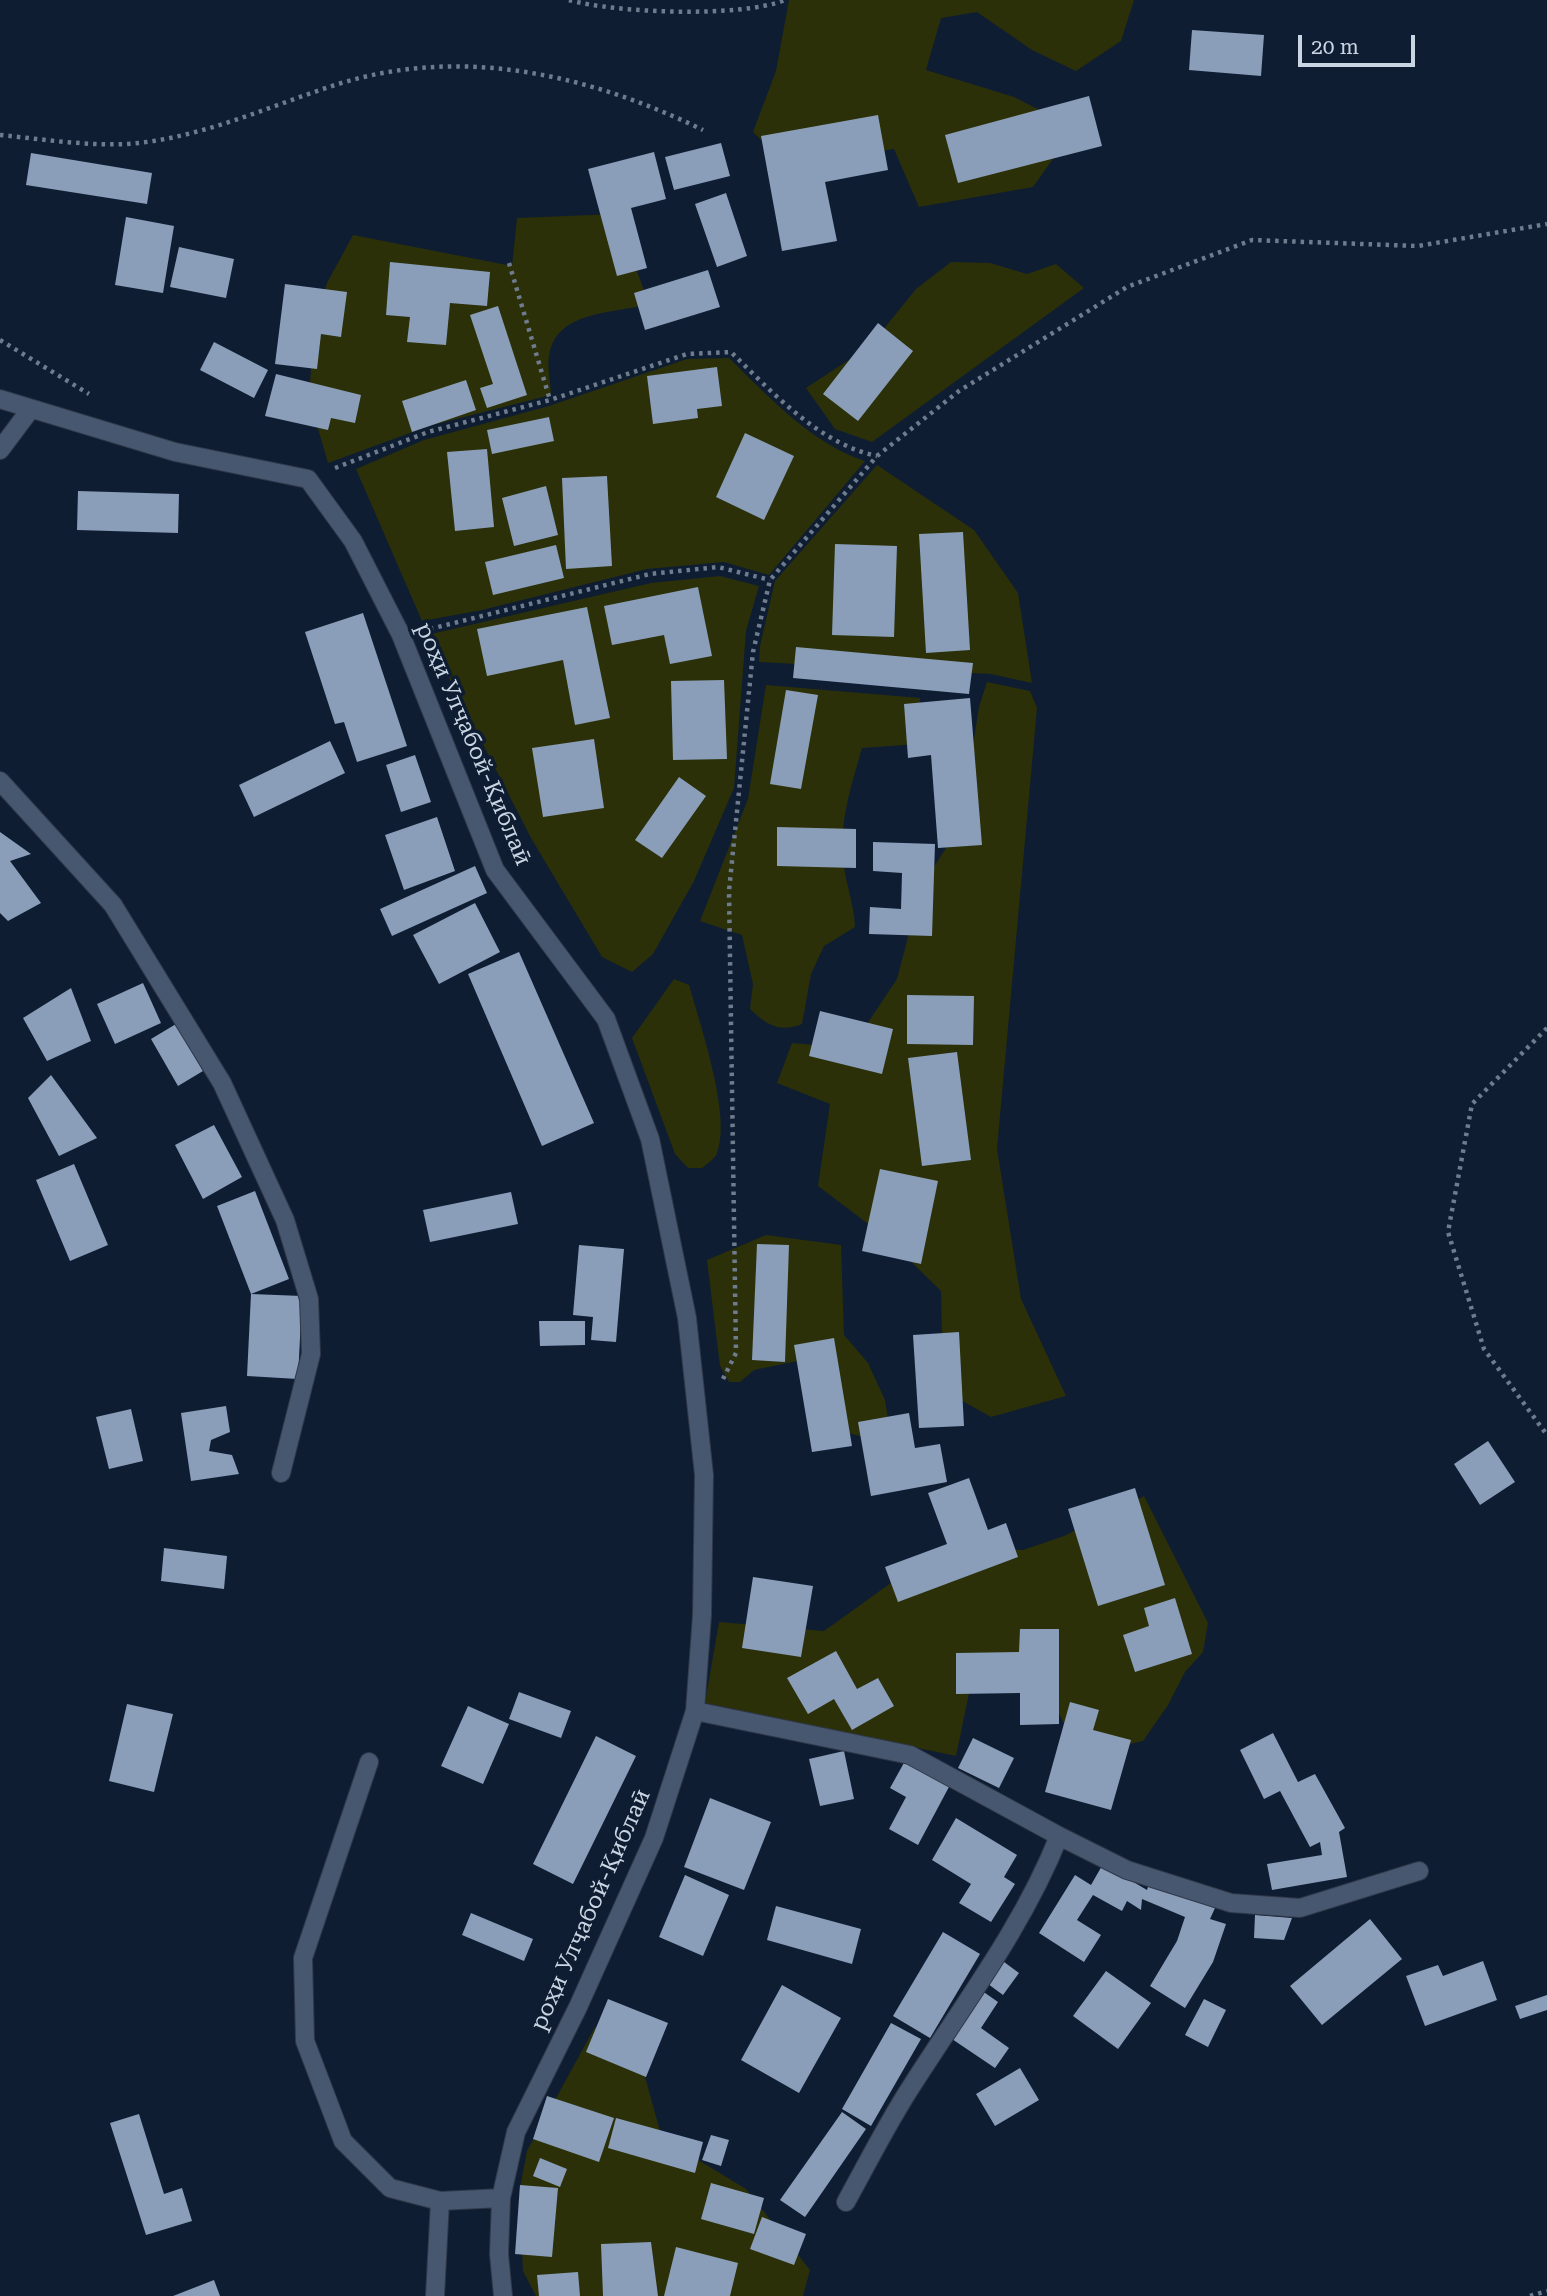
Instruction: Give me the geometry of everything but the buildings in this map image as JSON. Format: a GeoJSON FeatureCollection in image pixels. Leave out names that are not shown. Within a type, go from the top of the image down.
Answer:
{"type":"FeatureCollection","features":[{"type":"Feature","properties":{"kind":"street"},"geometry":{"type":"LineString","coordinates":[[0,399],[175,452],[308,479]]}},
{"type":"Feature","properties":{"kind":"street"},"geometry":{"type":"LineString","coordinates":[[0,450],[30,410]]}},
{"type":"Feature","properties":{"kind":"street","name":"роҳи Улҷабой-Қиблаӣ"},"geometry":{"type":"LineString","coordinates":[[308,479],[353,541],[401,635],[495,870],[606,1019],[650,1139],[687,1318],[705,1475],[702,1615],[695,1711],[654,1838],[578,2007],[516,2132],[501,2198],[499,2255],[503,2296]]}},
{"type":"Feature","properties":{"kind":"street"},"geometry":{"type":"LineString","coordinates":[[0,780],[113,905],[222,1083],[285,1220],[309,1299],[311,1353],[281,1473]]}},
{"type":"Feature","properties":{"kind":"street"},"geometry":{"type":"LineString","coordinates":[[695,1711],[911,1755],[1127,1870],[1231,1903],[1300,1908],[1364,1891],[1419,1871]]}},
{"type":"Feature","properties":{"kind":"street"},"geometry":{"type":"LineString","coordinates":[[369,1762],[303,1958],[305,2041],[343,2141],[390,2188],[440,2202],[501,2198]]}},
{"type":"Feature","properties":{"kind":"street"},"geometry":{"type":"LineString","coordinates":[[846,2202],[909,2090],[1020,1922],[1040,1883],[1059,1836]]}},
{"type":"Feature","properties":{"kind":"street"},"geometry":{"type":"LineString","coordinates":[[435,2296],[440,2202]]}},
{"type":"Feature","properties":{"kind":"path"},"geometry":{"type":"LineString","coordinates":[[569,0],[672,12],[769,7],[785,0]]}},
{"type":"Feature","properties":{"kind":"path"},"geometry":{"type":"LineString","coordinates":[[767,0],[769,7]]}},
{"type":"Feature","properties":{"kind":"path"},"geometry":{"type":"LineString","coordinates":[[0,135],[127,144],[210,128],[337,84],[388,71],[458,64],[495,66],[605,89],[660,109],[703,130]]}},
{"type":"Feature","properties":{"kind":"path"},"geometry":{"type":"LineString","coordinates":[[696,1404],[727,1374],[736,1353],[729,891],[753,652],[770,580],[877,456],[959,391],[1128,287],[1252,240],[1418,246],[1547,224]]}},
{"type":"Feature","properties":{"kind":"path"},"geometry":{"type":"LineString","coordinates":[[509,263],[550,400]]}},
{"type":"Feature","properties":{"kind":"path"},"geometry":{"type":"LineString","coordinates":[[308,479],[428,432],[550,400],[687,354],[731,352],[785,404],[851,451],[877,456]]}},
{"type":"Feature","properties":{"kind":"path"},"geometry":{"type":"LineString","coordinates":[[401,635],[650,574],[719,567],[770,580]]}},
{"type":"Feature","properties":{"kind":"path"},"geometry":{"type":"LineString","coordinates":[[1547,1028],[1472,1104],[1448,1232],[1484,1349],[1547,1435]]}},
{"type":"Feature","properties":{"kind":"path"},"geometry":{"type":"LineString","coordinates":[[1530,2296],[1547,2291]]}},
{"type":"Feature","properties":{"kind":"green space"},"geometry":{"type":"Polygon","coordinates":[[[789,0],[1134,0],[1121,41],[1076,71],[1032,50],[977,12],[941,18],[926,70],[1014,97],[1075,128],[1033,187],[919,207],[894,149],[786,164],[753,132],[776,71],[789,0]]]}},
{"type":"Feature","properties":{"kind":"green space"},"geometry":{"type":"Polygon","coordinates":[[[616,214],[649,304],[588,316],[563,330],[554,341],[549,356],[551,395],[429,426],[328,463],[309,398],[314,325],[327,283],[353,235],[512,266],[517,218],[616,214]]]}},
{"type":"Feature","properties":{"kind":"green space"},"geometry":{"type":"Polygon","coordinates":[[[951,262],[990,263],[1027,274],[1056,264],[1084,288],[872,442],[835,429],[806,388],[870,346],[916,289],[951,262]]]}},
{"type":"Feature","properties":{"kind":"green space"},"geometry":{"type":"Polygon","coordinates":[[[729,358],[775,403],[809,431],[865,461],[769,575],[724,562],[647,569],[482,610],[422,621],[356,469],[424,440],[549,406],[687,359],[729,358]]]}},
{"type":"Feature","properties":{"kind":"green space"},"geometry":{"type":"Polygon","coordinates":[[[877,465],[974,530],[1018,593],[1032,683],[991,674],[759,662],[760,646],[775,581],[877,465]]]}},
{"type":"Feature","properties":{"kind":"green space"},"geometry":{"type":"Polygon","coordinates":[[[720,576],[759,586],[746,631],[734,788],[694,881],[653,954],[632,972],[602,957],[531,838],[427,635],[651,583],[720,576]]]}},
{"type":"Feature","properties":{"kind":"green space"},"geometry":{"type":"Polygon","coordinates":[[[987,682],[1030,691],[1037,708],[997,1149],[1021,1299],[1066,1396],[991,1417],[943,1390],[941,1291],[888,1239],[818,1186],[830,1104],[777,1083],[792,1043],[851,1048],[897,979],[921,887],[960,826],[979,707],[987,682]]]}},
{"type":"Feature","properties":{"kind":"green space"},"geometry":{"type":"Polygon","coordinates":[[[766,685],[920,698],[919,744],[862,748],[843,828],[844,865],[855,927],[824,946],[811,974],[802,1024],[787,1028],[768,1023],[750,1009],[753,984],[742,935],[700,921],[748,799],[766,685]]]}},
{"type":"Feature","properties":{"kind":"green space"},"geometry":{"type":"Polygon","coordinates":[[[674,979],[689,985],[718,1094],[721,1137],[716,1155],[702,1168],[688,1168],[675,1154],[632,1038],[674,979]]]}},
{"type":"Feature","properties":{"kind":"green space"},"geometry":{"type":"Polygon","coordinates":[[[766,1235],[841,1245],[844,1335],[868,1363],[885,1400],[892,1445],[834,1429],[822,1356],[754,1370],[740,1382],[729,1382],[720,1366],[707,1260],[766,1235]]]}},
{"type":"Feature","properties":{"kind":"green space"},"geometry":{"type":"Polygon","coordinates":[[[1144,1496],[1208,1623],[1203,1652],[1185,1672],[1168,1705],[1143,1741],[1080,1755],[1034,1665],[972,1679],[956,1756],[705,1703],[719,1622],[824,1631],[909,1570],[996,1549],[1023,1550],[1064,1536],[1144,1496]]]}},
{"type":"Feature","properties":{"kind":"green space"},"geometry":{"type":"Polygon","coordinates":[[[595,2027],[640,2059],[662,2138],[746,2189],[810,2270],[803,2296],[536,2296],[523,2271],[519,2193],[527,2151],[595,2027]]]}}]}
